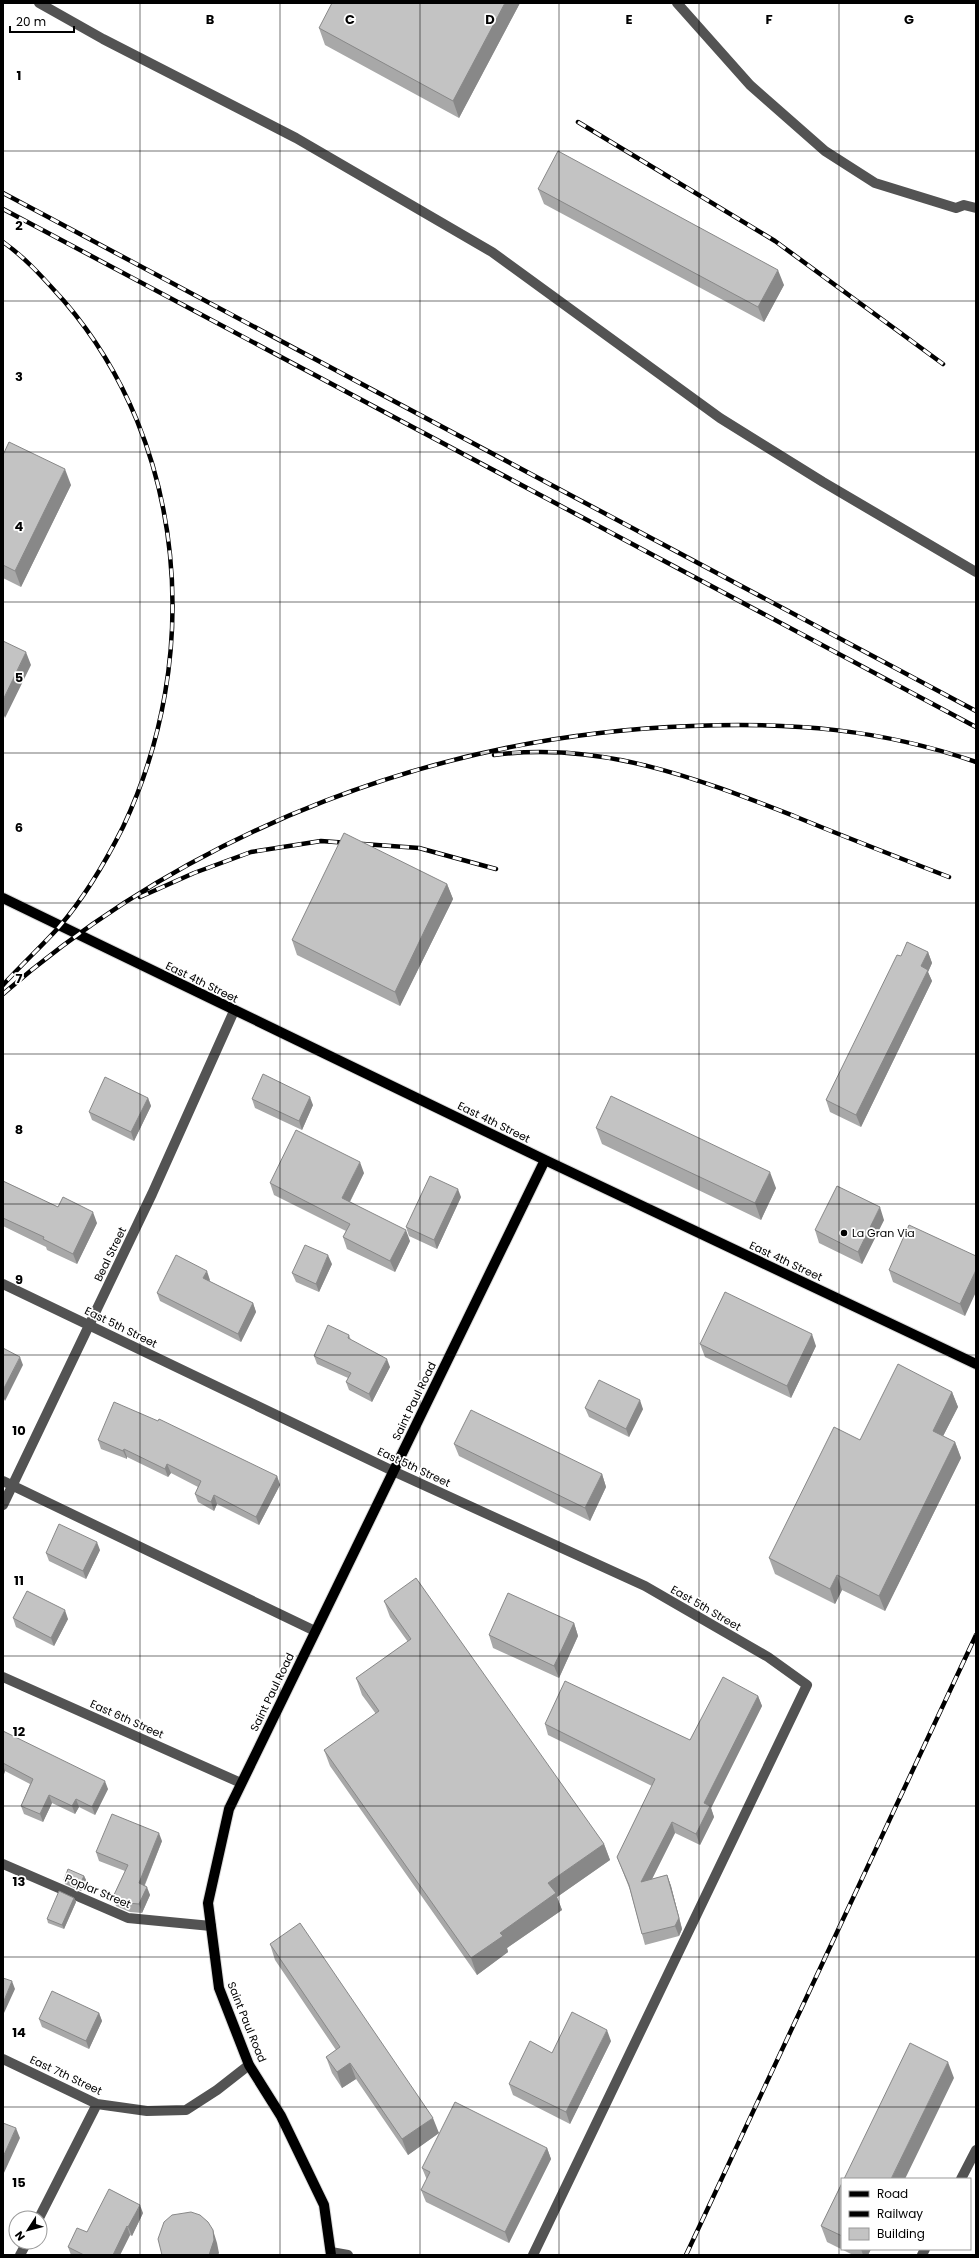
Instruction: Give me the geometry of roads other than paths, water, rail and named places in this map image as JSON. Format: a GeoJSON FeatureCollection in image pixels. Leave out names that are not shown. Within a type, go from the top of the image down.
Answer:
{"type":"FeatureCollection","features":[{"type":"Feature","properties":{"kind":"main road","name":"East 4th Street"},"geometry":{"type":"LineString","coordinates":[[3,898],[61,925],[234,1011],[545,1160],[976,1364]]}},
{"type":"Feature","properties":{"kind":"main road","name":"Saint Paul Road"},"geometry":{"type":"LineString","coordinates":[[331,2254],[324,2205],[281,2116],[249,2065],[219,1988],[208,1903],[228,1809],[545,1160]]}},
{"type":"Feature","properties":{"kind":"street"},"geometry":{"type":"LineString","coordinates":[[39,3],[103,38],[296,138],[492,252],[720,418],[823,482],[976,572]]}},
{"type":"Feature","properties":{"kind":"street"},"geometry":{"type":"LineString","coordinates":[[677,3],[750,85],[825,151],[875,183],[956,208],[964,205],[976,208]]}},
{"type":"Feature","properties":{"kind":"street","name":"Beal Street"},"geometry":{"type":"LineString","coordinates":[[3,1505],[8,1483],[90,1325],[152,1194],[234,1011]]}},
{"type":"Feature","properties":{"kind":"street","name":"East 5th Street"},"geometry":{"type":"LineString","coordinates":[[3,1284],[393,1471],[645,1586],[768,1657],[807,1685],[533,2255]]}},
{"type":"Feature","properties":{"kind":"street"},"geometry":{"type":"LineString","coordinates":[[8,1483],[315,1631]]}},
{"type":"Feature","properties":{"kind":"street","name":"East 6th Street"},"geometry":{"type":"LineString","coordinates":[[3,1677],[241,1783]]}},
{"type":"Feature","properties":{"kind":"street","name":"Poplar Street"},"geometry":{"type":"LineString","coordinates":[[3,1864],[128,1918],[211,1926]]}},
{"type":"Feature","properties":{"kind":"street","name":"East 7th Street"},"geometry":{"type":"LineString","coordinates":[[3,2059],[97,2104],[147,2111],[186,2110],[217,2090],[249,2065]]}},
{"type":"Feature","properties":{"kind":"street"},"geometry":{"type":"LineString","coordinates":[[43,2210],[97,2104]]}},
{"type":"Feature","properties":{"kind":"street"},"geometry":{"type":"LineString","coordinates":[[962,2178],[976,2150]]}},
{"type":"Feature","properties":{"kind":"street"},"geometry":{"type":"LineString","coordinates":[[331,2254],[348,2255]]}},
{"type":"Feature","properties":{"kind":"railway"},"geometry":{"type":"LineString","coordinates":[[578,122],[775,241],[943,364]]}},
{"type":"Feature","properties":{"kind":"railway"},"geometry":{"type":"LineString","coordinates":[[3,193],[976,711]]}},
{"type":"Feature","properties":{"kind":"railway"},"geometry":{"type":"LineString","coordinates":[[3,209],[976,727]]}},
{"type":"Feature","properties":{"kind":"railway"},"geometry":{"type":"LineString","coordinates":[[3,242],[27,262],[64,301],[105,358],[137,420],[158,486],[170,555],[172,624],[165,694],[149,762],[123,827],[94,879],[68,916],[3,985]]}},
{"type":"Feature","properties":{"kind":"railway"},"geometry":{"type":"LineString","coordinates":[[3,994],[77,935],[156,883],[238,839],[325,801],[414,771],[505,748],[598,733],[692,726],[765,725],[836,730],[871,735],[906,742],[976,762]]}},
{"type":"Feature","properties":{"kind":"railway"},"geometry":{"type":"LineString","coordinates":[[494,755],[534,752],[572,753],[610,758],[647,766],[721,788],[949,877]]}},
{"type":"Feature","properties":{"kind":"railway"},"geometry":{"type":"LineString","coordinates":[[140,897],[194,873],[251,852],[321,841],[419,848],[496,869]]}},
{"type":"Feature","properties":{"kind":"railway"},"geometry":{"type":"LineString","coordinates":[[686,2255],[976,1635]]}},
{"type":"Feature","properties":{"kind":"place","name":"La Gran Via"},"geometry":{"type":"Point","coordinates":[844,1233]}}]}
